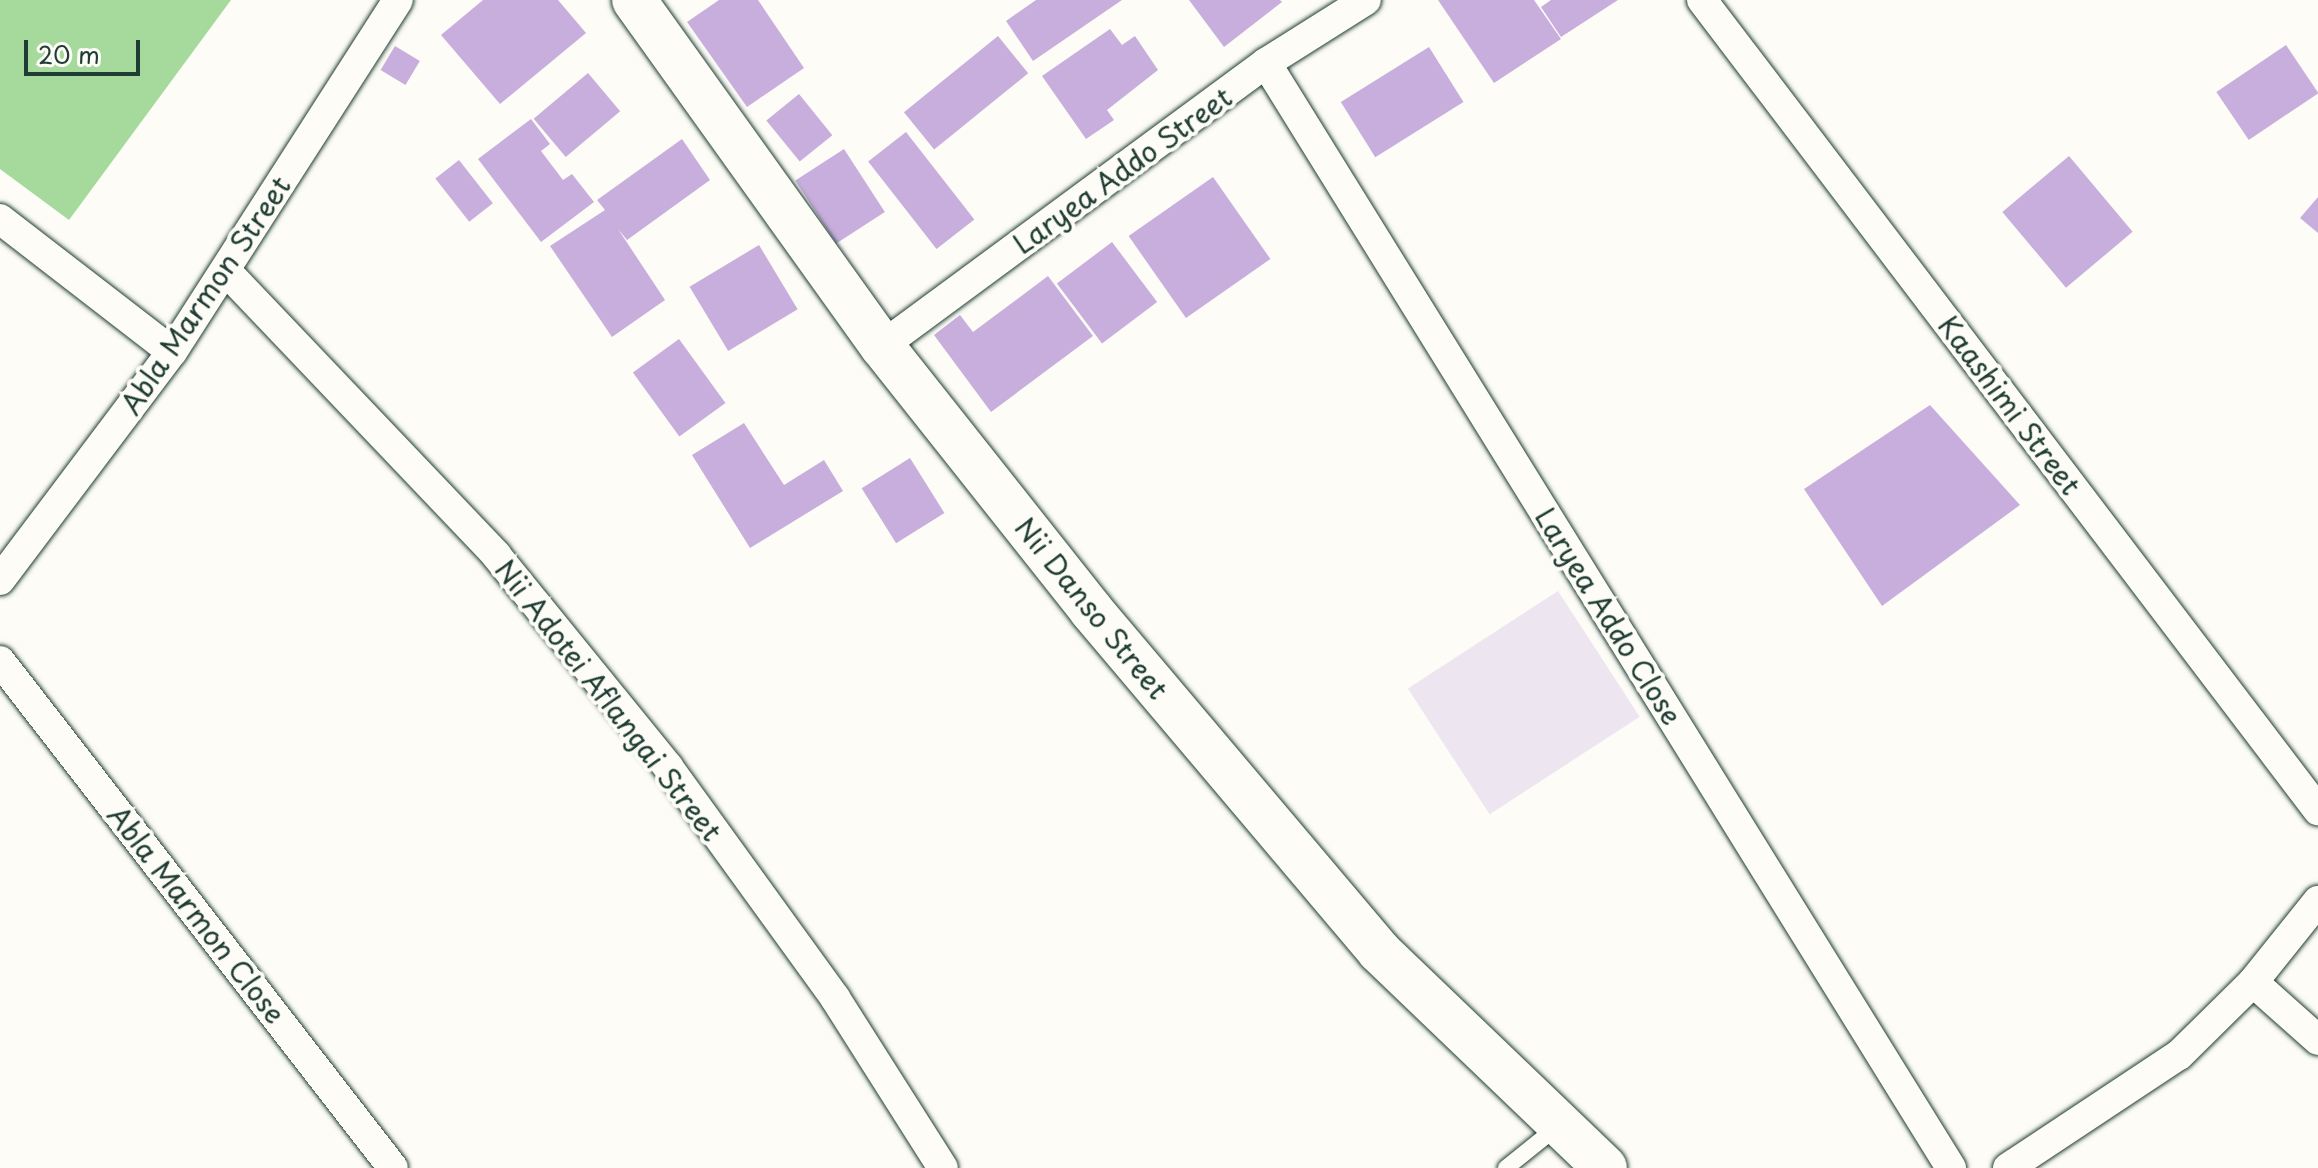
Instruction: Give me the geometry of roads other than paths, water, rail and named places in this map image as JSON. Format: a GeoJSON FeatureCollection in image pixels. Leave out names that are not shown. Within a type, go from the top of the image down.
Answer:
{"type":"FeatureCollection","features":[{"type":"Feature","properties":{"kind":"street","name":"Abla Marmon Street"},"geometry":{"type":"LineString","coordinates":[[0,580],[172,352],[398,0]]}},
{"type":"Feature","properties":{"kind":"street","name":"Nii Danso Street"},"geometry":{"type":"LineString","coordinates":[[634,0],[882,346],[1091,610],[1379,951],[1605,1168]]}},
{"type":"Feature","properties":{"kind":"street","name":"Laryea Addo Street"},"geometry":{"type":"LineString","coordinates":[[882,346],[1266,63],[1366,0]]}},
{"type":"Feature","properties":{"kind":"street","name":"Kaashimi Street"},"geometry":{"type":"LineString","coordinates":[[1702,0],[2318,810]]}},
{"type":"Feature","properties":{"kind":"street","name":"Laryea Addo Close"},"geometry":{"type":"LineString","coordinates":[[1266,63],[1951,1168]]}},
{"type":"Feature","properties":{"kind":"street"},"geometry":{"type":"LineString","coordinates":[[0,219],[172,352]]}},
{"type":"Feature","properties":{"kind":"street","name":"Nii Adotei Aflangai Street"},"geometry":{"type":"LineString","coordinates":[[226,271],[496,555],[668,767],[835,998],[943,1168]]}},
{"type":"Feature","properties":{"kind":"street","name":"Abla Marmon Close"},"geometry":{"type":"LineString","coordinates":[[0,661],[393,1168]]}},
{"type":"Feature","properties":{"kind":"street"},"geometry":{"type":"LineString","coordinates":[[2008,1168],[2179,1055],[2253,982],[2318,901]]}},
{"type":"Feature","properties":{"kind":"street"},"geometry":{"type":"LineString","coordinates":[[2253,982],[2318,1040]]}},
{"type":"Feature","properties":{"kind":"lane"},"geometry":{"type":"LineString","coordinates":[[1506,1168],[1558,1126]]}}]}
